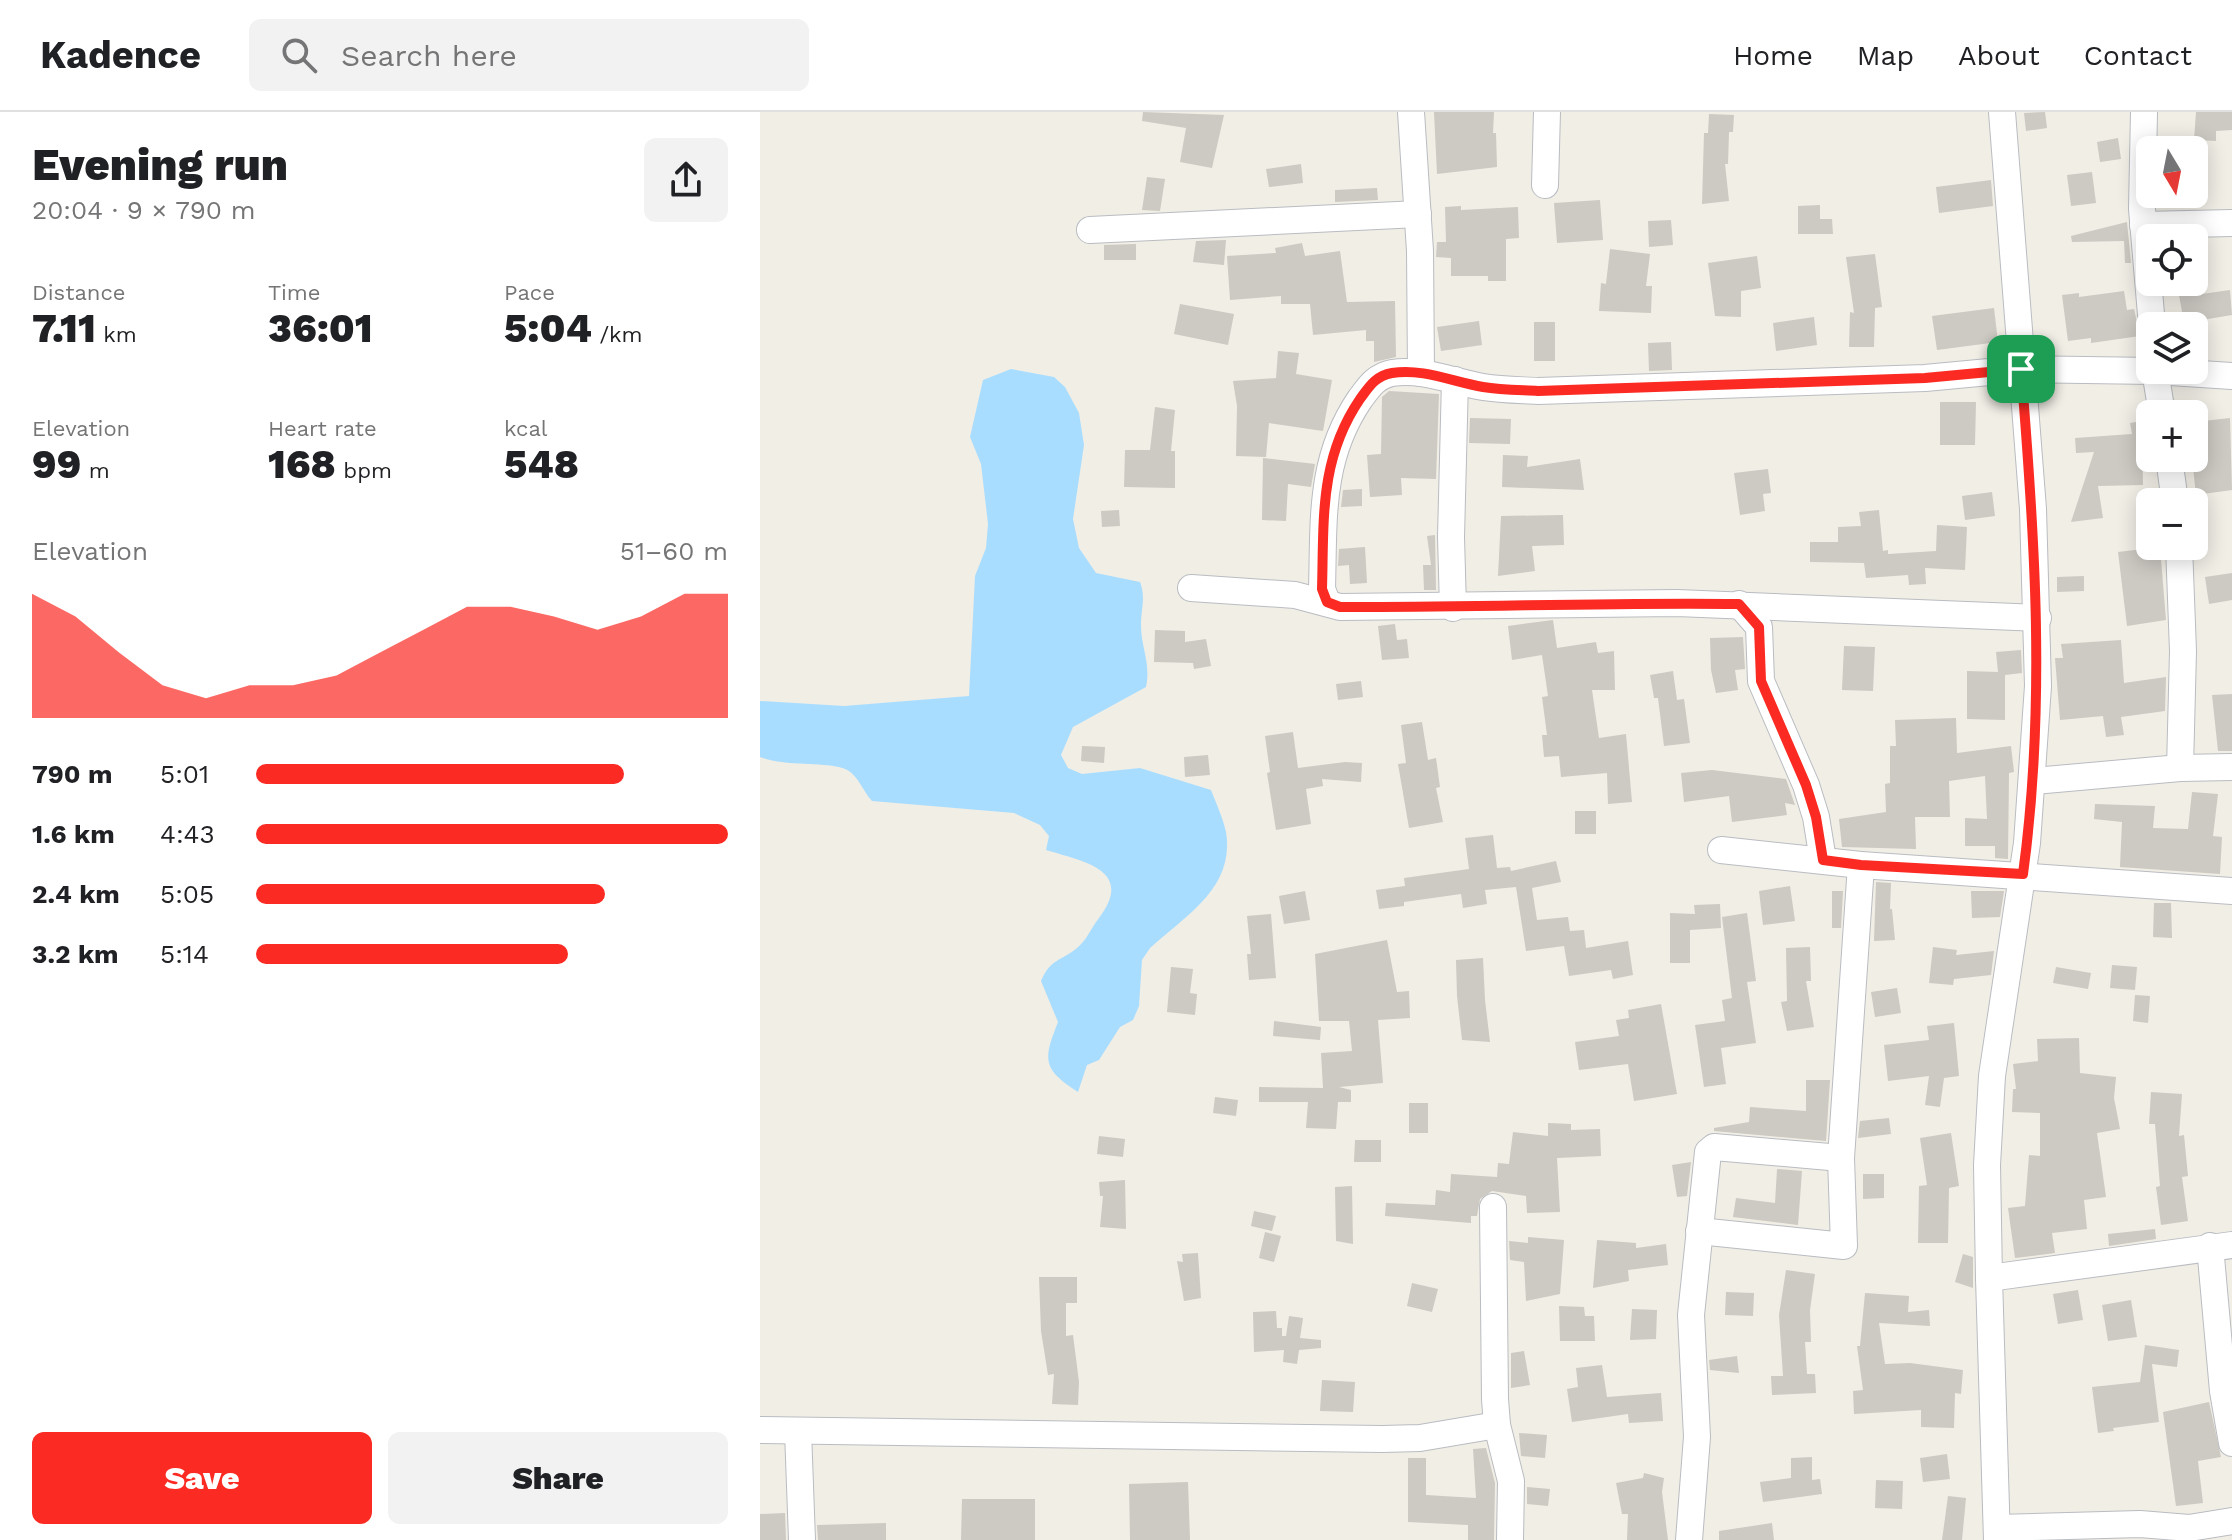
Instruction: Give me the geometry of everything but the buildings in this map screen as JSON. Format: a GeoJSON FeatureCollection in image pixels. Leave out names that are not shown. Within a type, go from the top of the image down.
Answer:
{"type":"FeatureCollection","features":[{"type":"Feature","properties":{"kind":"street"},"geometry":{"type":"LineString","coordinates":[[1411,112],[1418,214],[1421,373]]}},
{"type":"Feature","properties":{"kind":"street"},"geometry":{"type":"LineString","coordinates":[[1545,185],[1547,112]]}},
{"type":"Feature","properties":{"kind":"street"},"geometry":{"type":"LineString","coordinates":[[2002,112],[2038,618],[2034,781],[1992,1076],[1987,1165],[1997,1534],[2140,1524],[2189,1528],[2232,1521]]}},
{"type":"Feature","properties":{"kind":"street"},"geometry":{"type":"LineString","coordinates":[[2143,224],[2144,112]]}},
{"type":"Feature","properties":{"kind":"street"},"geometry":{"type":"LineString","coordinates":[[1090,230],[1418,214]]}},
{"type":"Feature","properties":{"kind":"street"},"geometry":{"type":"LineString","coordinates":[[2188,224],[2232,223]]}},
{"type":"Feature","properties":{"kind":"street"},"geometry":{"type":"LineString","coordinates":[[1327,602],[1322,589],[1325,499],[1336,443],[1346,420],[1373,381],[1391,373],[1421,373],[1483,387],[1538,391],[1925,378],[2021,369],[2136,371]]}},
{"type":"Feature","properties":{"kind":"street"},"geometry":{"type":"LineString","coordinates":[[2208,374],[2232,376]]}},
{"type":"Feature","properties":{"kind":"street"},"geometry":{"type":"LineString","coordinates":[[1453,608],[1451,537],[1455,380]]}},
{"type":"Feature","properties":{"kind":"street"},"geometry":{"type":"LineString","coordinates":[[2180,560],[2183,651],[2180,768]]}},
{"type":"Feature","properties":{"kind":"street"},"geometry":{"type":"LineString","coordinates":[[1191,588],[1295,595],[1340,607],[1739,604],[2038,618]]}},
{"type":"Feature","properties":{"kind":"street"},"geometry":{"type":"LineString","coordinates":[[1739,604],[1759,627],[1761,681],[1806,785],[1816,817],[1823,860]]}},
{"type":"Feature","properties":{"kind":"street"},"geometry":{"type":"LineString","coordinates":[[2034,781],[2180,768],[2232,767]]}},
{"type":"Feature","properties":{"kind":"street"},"geometry":{"type":"LineString","coordinates":[[1721,850],[1861,865],[2232,891]]}},
{"type":"Feature","properties":{"kind":"street"},"geometry":{"type":"LineString","coordinates":[[1699,1231],[1844,1246],[1841,1158],[1861,865]]}},
{"type":"Feature","properties":{"kind":"street"},"geometry":{"type":"LineString","coordinates":[[1689,1540],[1697,1437],[1691,1315],[1708,1152],[1714,1147],[1841,1158]]}},
{"type":"Feature","properties":{"kind":"street"},"geometry":{"type":"LineString","coordinates":[[1493,1207],[1497,1425],[1511,1481],[1510,1540]]}},
{"type":"Feature","properties":{"kind":"street"},"geometry":{"type":"LineString","coordinates":[[1989,1278],[2221,1246],[2223,1391],[2232,1443]]}},
{"type":"Feature","properties":{"kind":"street"},"geometry":{"type":"LineString","coordinates":[[760,1430],[1382,1439],[1420,1438],[1497,1425]]}},
{"type":"Feature","properties":{"kind":"street"},"geometry":{"type":"LineString","coordinates":[[798,1431],[802,1540]]}},
{"type":"Feature","properties":{"kind":"water"},"geometry":{"type":"Polygon","coordinates":[[[1011,369],[1054,377],[1065,387],[1079,413],[1084,445],[1073,519],[1079,548],[1096,573],[1140,582],[1143,593],[1141,625],[1146,687],[1073,727],[1061,755],[1068,768],[1082,774],[1140,768],[1211,790],[1226,832],[1227,852],[1215,885],[1192,912],[1150,948],[1142,960],[1139,1006],[1133,1020],[1120,1027],[1099,1060],[1087,1065],[1078,1092],[1058,1077],[1049,1063],[1048,1055],[1058,1022],[1041,981],[1052,964],[1086,938],[1109,901],[1111,888],[1108,878],[1088,863],[1046,850],[1049,836],[1040,825],[1014,813],[872,801],[849,771],[760,757],[760,701],[844,706],[969,696],[975,576],[986,548],[988,524],[981,464],[970,437],[983,380],[1011,369]]]}},
{"type":"Feature","properties":{"kind":"route"},"geometry":{"type":"LineString","coordinates":[[2021,369],[2033,509],[2038,618],[2034,781],[2023,874],[1823,860],[1816,817],[1806,785],[1761,681],[1759,627],[1739,604],[1340,607],[1327,602],[1322,589],[1325,499],[1336,443],[1346,420],[1373,381],[1391,373],[1421,373],[1483,387],[1538,391],[1925,378],[2021,369]]}}]}
